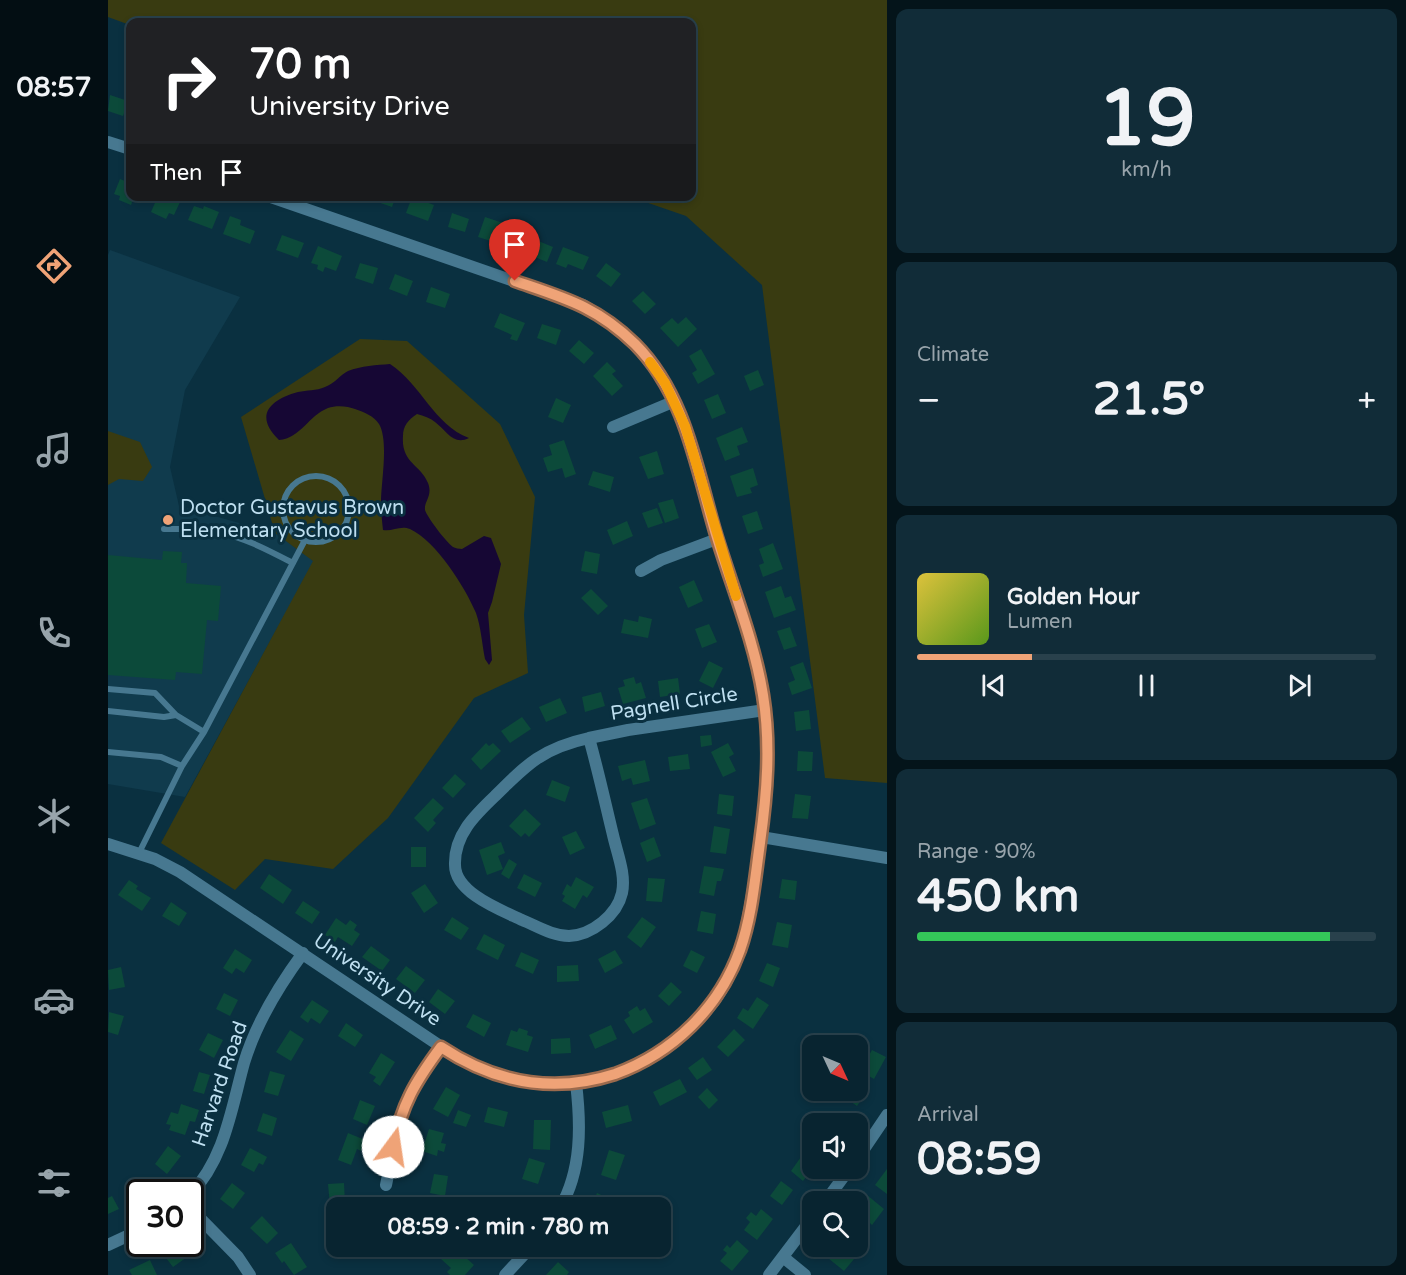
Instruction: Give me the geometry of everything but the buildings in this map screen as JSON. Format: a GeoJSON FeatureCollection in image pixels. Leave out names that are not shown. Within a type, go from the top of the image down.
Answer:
{"type":"FeatureCollection","features":[{"type":"Feature","properties":{"kind":"street"},"geometry":{"type":"LineString","coordinates":[[108,142],[126,148]]}},
{"type":"Feature","properties":{"kind":"street","name":"University Drive"},"geometry":{"type":"LineString","coordinates":[[108,844],[139,853],[180,872],[441,1047],[476,1067],[510,1080],[549,1084],[576,1083],[623,1071],[663,1050],[686,1032],[712,1003],[728,978],[741,948],[761,837],[767,783],[765,710],[747,632],[717,539],[685,426],[675,401],[654,367],[635,345],[614,326],[583,305],[282,201]]}},
{"type":"Feature","properties":{"kind":"street"},"geometry":{"type":"LineString","coordinates":[[613,427],[675,401]]}},
{"type":"Feature","properties":{"kind":"street"},"geometry":{"type":"LineString","coordinates":[[641,571],[661,560],[717,539]]}},
{"type":"Feature","properties":{"kind":"street","name":"Pagnell Circle"},"geometry":{"type":"LineString","coordinates":[[589,738],[621,869],[622,892],[617,908],[607,918],[581,933],[571,936],[550,933],[489,904],[461,882],[456,872],[456,848],[464,830],[472,820],[524,768],[552,749],[589,738],[628,730],[765,710]]}},
{"type":"Feature","properties":{"kind":"street"},"geometry":{"type":"LineString","coordinates":[[761,837],[887,858]]}},
{"type":"Feature","properties":{"kind":"street","name":"Harvard Road"},"geometry":{"type":"LineString","coordinates":[[203,1179],[220,1150],[245,1062],[265,1014],[285,978],[303,953]]}},
{"type":"Feature","properties":{"kind":"street"},"geometry":{"type":"LineString","coordinates":[[386,1185],[398,1126],[409,1095],[441,1047]]}},
{"type":"Feature","properties":{"kind":"street"},"geometry":{"type":"LineString","coordinates":[[564,1197],[578,1149],[580,1117],[576,1083]]}},
{"type":"Feature","properties":{"kind":"street"},"geometry":{"type":"LineString","coordinates":[[868,1143],[887,1115]]}},
{"type":"Feature","properties":{"kind":"street"},"geometry":{"type":"LineString","coordinates":[[204,1222],[238,1257],[250,1275]]}},
{"type":"Feature","properties":{"kind":"street"},"geometry":{"type":"LineString","coordinates":[[769,1275],[802,1232]]}},
{"type":"Feature","properties":{"kind":"street"},"geometry":{"type":"LineString","coordinates":[[108,1245],[126,1237]]}},
{"type":"Feature","properties":{"kind":"street"},"geometry":{"type":"LineString","coordinates":[[506,1275],[522,1257]]}},
{"type":"Feature","properties":{"kind":"street"},"geometry":{"type":"LineString","coordinates":[[783,1257],[805,1275]]}},
{"type":"Feature","properties":{"kind":"lane"},"geometry":{"type":"LineString","coordinates":[[305,477],[327,477],[339,485],[347,498],[349,505],[347,520],[339,532],[326,540],[319,542],[305,540],[287,526],[283,512],[284,497],[292,485],[305,477]]}},
{"type":"Feature","properties":{"kind":"lane"},"geometry":{"type":"LineString","coordinates":[[164,529],[213,530],[225,533],[255,544],[293,563]]}},
{"type":"Feature","properties":{"kind":"lane"},"geometry":{"type":"LineString","coordinates":[[139,853],[182,766],[204,732],[305,540]]}},
{"type":"Feature","properties":{"kind":"lane"},"geometry":{"type":"LineString","coordinates":[[108,689],[155,693],[176,715],[204,732]]}},
{"type":"Feature","properties":{"kind":"lane"},"geometry":{"type":"LineString","coordinates":[[108,711],[164,717],[176,715]]}},
{"type":"Feature","properties":{"kind":"lane"},"geometry":{"type":"LineString","coordinates":[[108,752],[161,757],[182,766]]}},
{"type":"Feature","properties":{"kind":"shaded area"},"geometry":{"type":"Polygon","coordinates":[[[108,0],[887,0],[887,783],[825,778],[762,285],[686,216],[643,201],[696,201],[696,18],[126,18],[126,24],[108,17],[108,0]]]}},
{"type":"Feature","properties":{"kind":"shaded area","name":"Doctor Gustavus Brown Elementary School"},"geometry":{"type":"Polygon","coordinates":[[[110,250],[240,297],[185,390],[170,467],[179,506],[275,533],[314,561],[185,797],[108,784],[108,255],[110,250]]]}},
{"type":"Feature","properties":{"kind":"shaded area"},"geometry":{"type":"Polygon","coordinates":[[[360,339],[407,341],[500,424],[535,497],[524,615],[528,673],[474,698],[388,818],[333,869],[265,859],[235,890],[161,843],[313,561],[275,533],[241,417],[360,339]]]}},
{"type":"Feature","properties":{"kind":"shaded area"},"geometry":{"type":"Polygon","coordinates":[[[390,364],[401,372],[446,424],[469,438],[454,439],[433,421],[417,414],[405,426],[403,445],[408,458],[428,483],[430,491],[425,507],[426,513],[450,544],[462,549],[484,536],[491,538],[501,564],[488,613],[492,660],[489,665],[485,659],[476,613],[449,566],[430,544],[410,529],[383,530],[381,502],[384,441],[377,421],[352,408],[331,407],[315,416],[293,435],[279,440],[267,424],[268,410],[288,395],[325,387],[353,369],[390,364]]]}},
{"type":"Feature","properties":{"kind":"shaded area"},"geometry":{"type":"Polygon","coordinates":[[[108,431],[140,442],[152,467],[143,481],[119,479],[108,485],[108,431]]]}},
{"type":"Feature","properties":{"kind":"slow traffic"},"geometry":{"type":"LineString","coordinates":[[650,362],[675,401],[685,426],[717,539],[736,596]]}},
{"type":"Feature","properties":{"kind":"place","name":"Doctor Gustavus Brown Elementary School"},"geometry":{"type":"Point","coordinates":[168,520]}},
{"type":"Feature","properties":{"kind":"route"},"geometry":{"type":"LineString","coordinates":[[393,1147],[409,1095],[418,1078],[441,1047],[458,1059],[510,1080],[549,1084],[591,1081],[623,1071],[663,1050],[700,1018],[728,978],[741,948],[757,867],[768,761],[762,692],[747,632],[717,539],[685,426],[675,401],[654,367],[614,326],[583,305],[515,281]]}}]}
